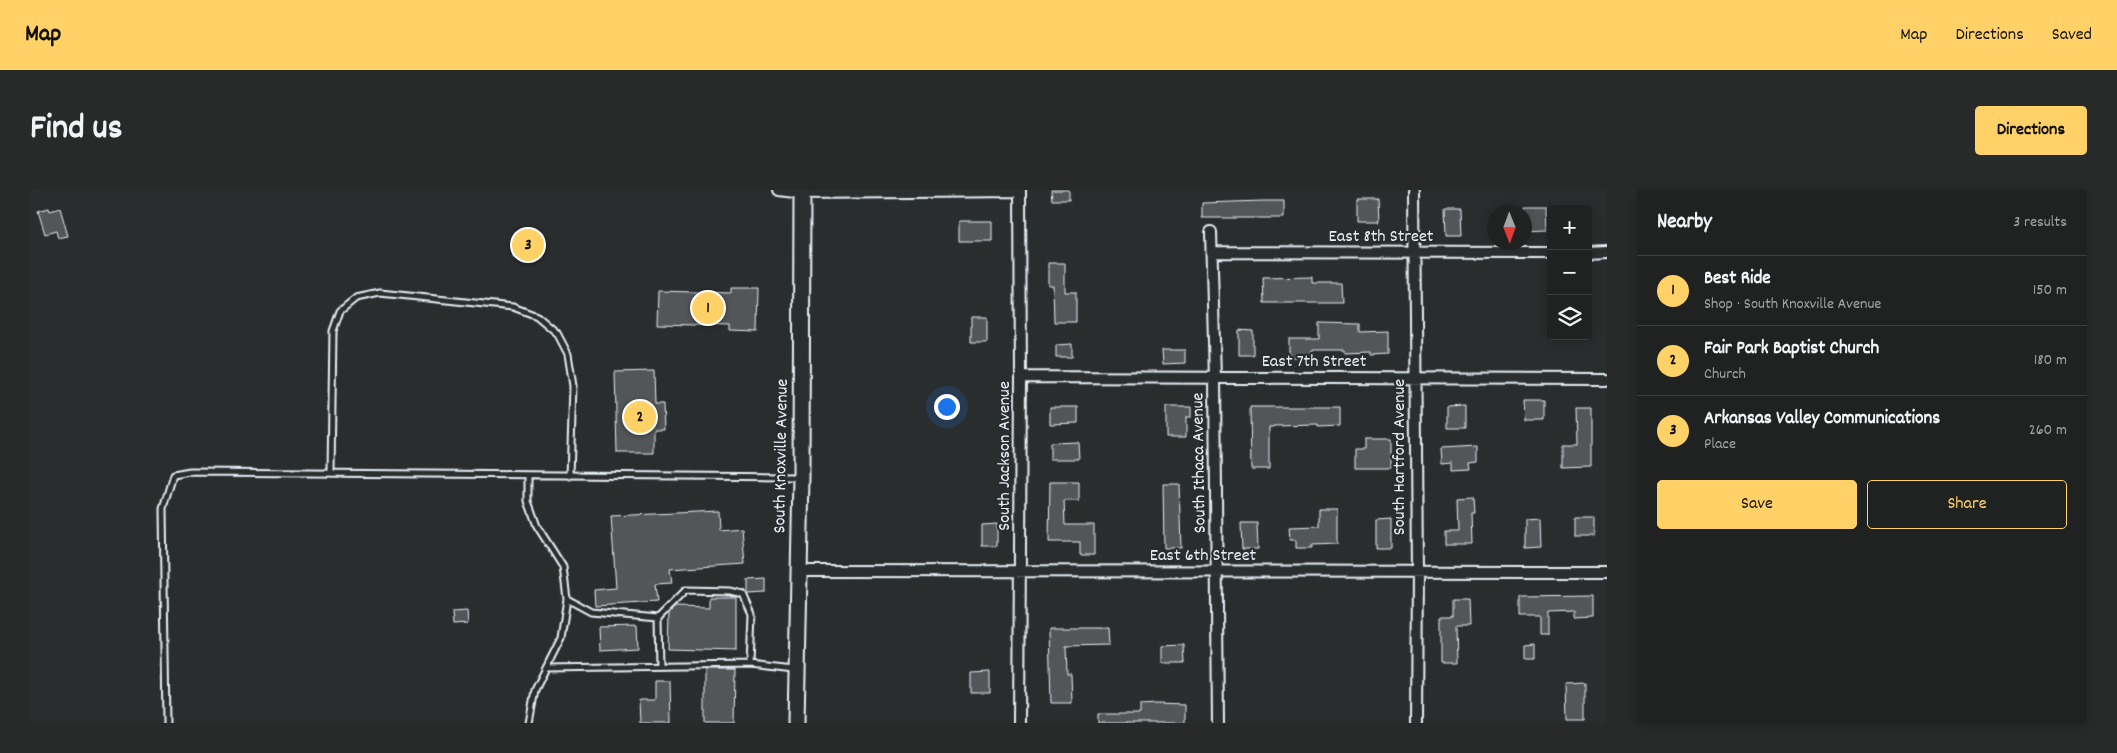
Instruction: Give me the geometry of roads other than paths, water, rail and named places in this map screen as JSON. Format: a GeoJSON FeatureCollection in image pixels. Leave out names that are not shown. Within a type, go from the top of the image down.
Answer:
{"type":"FeatureCollection","features":[{"type":"Feature","properties":{"kind":"main road","name":"South Knoxville Avenue"},"geometry":{"type":"LineString","coordinates":[[796,723],[801,477],[802,191]]}},
{"type":"Feature","properties":{"kind":"street"},"geometry":{"type":"LineString","coordinates":[[779,190],[1020,191]]}},
{"type":"Feature","properties":{"kind":"street","name":"South Hartford Avenue"},"geometry":{"type":"LineString","coordinates":[[1414,190],[1417,572],[1416,723]]}},
{"type":"Feature","properties":{"kind":"street","name":"South Jackson Avenue"},"geometry":{"type":"LineString","coordinates":[[1019,723],[1020,191]]}},
{"type":"Feature","properties":{"kind":"street","name":"South Ithaca Avenue"},"geometry":{"type":"LineString","coordinates":[[1211,232],[1218,573],[1218,723]]}},
{"type":"Feature","properties":{"kind":"street","name":"East 8th Street"},"geometry":{"type":"LineString","coordinates":[[1212,252],[1547,253]]}},
{"type":"Feature","properties":{"kind":"street"},"geometry":{"type":"LineString","coordinates":[[1592,252],[1607,252]]}},
{"type":"Feature","properties":{"kind":"street","name":"East 7th Street"},"geometry":{"type":"LineString","coordinates":[[1021,377],[1607,379]]}},
{"type":"Feature","properties":{"kind":"street","name":"East 6th Street"},"geometry":{"type":"LineString","coordinates":[[799,572],[1607,572]]}},
{"type":"Feature","properties":{"kind":"lane"},"geometry":{"type":"LineString","coordinates":[[331,473],[333,331],[340,311],[356,298],[380,293],[513,307],[537,316],[557,333],[568,354],[573,386],[570,476]]}},
{"type":"Feature","properties":{"kind":"lane"},"geometry":{"type":"LineString","coordinates":[[166,723],[163,509],[173,475],[190,472],[801,477]]}},
{"type":"Feature","properties":{"kind":"lane"},"geometry":{"type":"LineString","coordinates":[[528,475],[528,501],[537,526],[563,567],[567,599],[561,638],[535,690],[529,723]]}},
{"type":"Feature","properties":{"kind":"lane"},"geometry":{"type":"LineString","coordinates":[[659,666],[658,618],[686,590],[730,591],[743,594],[752,614],[750,665]]}},
{"type":"Feature","properties":{"kind":"lane"},"geometry":{"type":"LineString","coordinates":[[567,599],[591,612],[658,618]]}},
{"type":"Feature","properties":{"kind":"lane"},"geometry":{"type":"LineString","coordinates":[[546,668],[750,665],[797,670]]}},
{"type":"Feature","properties":{"kind":"place","name":"Arkansas Valley Communications"},"geometry":{"type":"Point","coordinates":[528,245]}},
{"type":"Feature","properties":{"kind":"place","name":"Best Ride"},"geometry":{"type":"Point","coordinates":[708,308]}},
{"type":"Feature","properties":{"kind":"place","name":"Fair Park Baptist Church"},"geometry":{"type":"Point","coordinates":[640,417]}}]}
